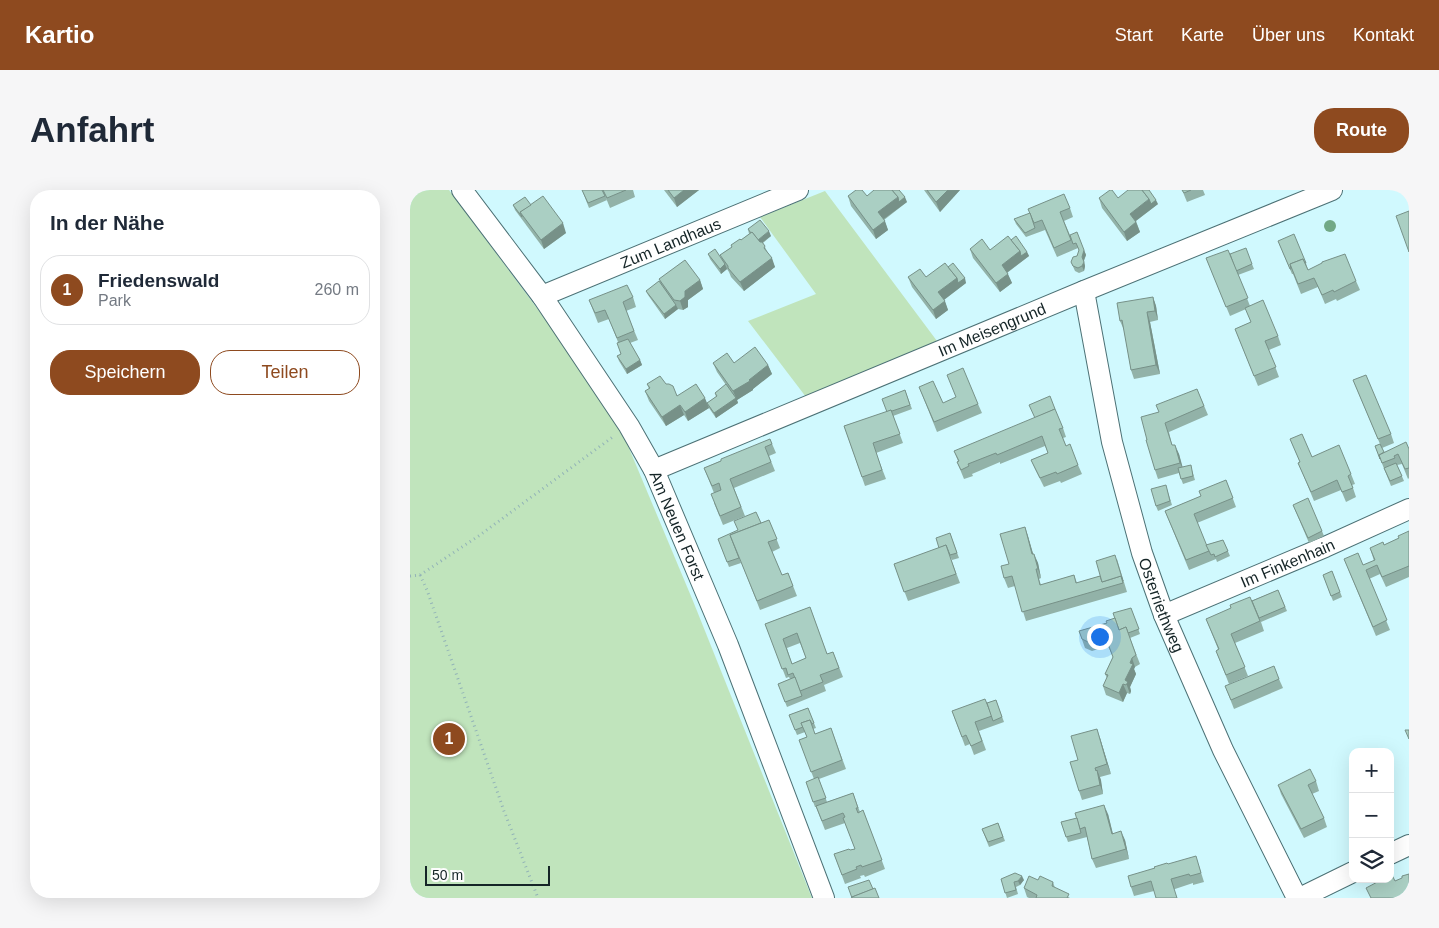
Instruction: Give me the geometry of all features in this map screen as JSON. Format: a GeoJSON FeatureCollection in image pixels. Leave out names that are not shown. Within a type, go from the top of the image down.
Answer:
{"type":"FeatureCollection","features":[{"type":"Feature","properties":{"kind":"street","name":"Am Neuen Forst"},"geometry":{"type":"LineString","coordinates":[[462,190],[542,296],[629,426],[654,470],[728,645],[824,898]]}},
{"type":"Feature","properties":{"kind":"street","name":"Zum Landhaus"},"geometry":{"type":"LineString","coordinates":[[542,296],[798,190]]}},
{"type":"Feature","properties":{"kind":"street","name":"Im Meisengrund"},"geometry":{"type":"LineString","coordinates":[[654,470],[1332,190]]}},
{"type":"Feature","properties":{"kind":"street","name":"Osterriethweg"},"geometry":{"type":"LineString","coordinates":[[1084,291],[1112,442],[1142,553],[1164,615],[1223,750],[1298,898]]}},
{"type":"Feature","properties":{"kind":"street","name":"Im Finkenhain"},"geometry":{"type":"LineString","coordinates":[[1164,615],[1409,509]]}},
{"type":"Feature","properties":{"kind":"street"},"geometry":{"type":"LineString","coordinates":[[1394,852],[1409,845]]}},
{"type":"Feature","properties":{"kind":"street"},"geometry":{"type":"LineString","coordinates":[[1298,898],[1349,874]]}},
{"type":"Feature","properties":{"kind":"path"},"geometry":{"type":"LineString","coordinates":[[410,576],[420,575],[480,534],[629,426]]}},
{"type":"Feature","properties":{"kind":"path"},"geometry":{"type":"LineString","coordinates":[[420,575],[504,811],[538,898]]}},
{"type":"Feature","properties":{"kind":"green space"},"geometry":{"type":"Polygon","coordinates":[[[410,190],[449,190],[613,410],[693,601],[812,898],[410,898],[410,190]]]}},
{"type":"Feature","properties":{"kind":"green space"},"geometry":{"type":"Polygon","coordinates":[[[825,191],[937,341],[806,397],[748,321],[816,294],[760,217],[825,191]]]}},
{"type":"Feature","properties":{"kind":"building"},"geometry":{"type":"Polygon","coordinates":[[[582,190],[602,190],[605,196],[588,203],[582,190]]]}},
{"type":"Feature","properties":{"kind":"building"},"geometry":{"type":"Polygon","coordinates":[[[603,190],[626,190],[607,198],[603,190]]]}},
{"type":"Feature","properties":{"kind":"building"},"geometry":{"type":"Polygon","coordinates":[[[668,190],[684,190],[674,198],[668,190]]]}},
{"type":"Feature","properties":{"kind":"building"},"geometry":{"type":"Polygon","coordinates":[[[856,190],[862,190],[867,196],[874,190],[892,190],[898,197],[878,212],[885,221],[873,230],[848,196],[856,190]]]}},
{"type":"Feature","properties":{"kind":"building"},"geometry":{"type":"Polygon","coordinates":[[[892,190],[899,190],[905,197],[899,202],[898,197],[892,190]]]}},
{"type":"Feature","properties":{"kind":"building"},"geometry":{"type":"Polygon","coordinates":[[[927,190],[948,190],[936,202],[927,190]]]}},
{"type":"Feature","properties":{"kind":"building"},"geometry":{"type":"Polygon","coordinates":[[[1110,190],[1118,198],[1128,190],[1142,190],[1149,199],[1130,214],[1136,222],[1124,232],[1099,198],[1110,190]]]}},
{"type":"Feature","properties":{"kind":"building"},"geometry":{"type":"Polygon","coordinates":[[[1142,190],[1149,190],[1156,200],[1151,204],[1142,190]]]}},
{"type":"Feature","properties":{"kind":"building"},"geometry":{"type":"Polygon","coordinates":[[[1064,194],[1070,208],[1060,212],[1071,240],[1054,248],[1042,220],[1034,223],[1028,209],[1064,194]]]}},
{"type":"Feature","properties":{"kind":"building"},"geometry":{"type":"Polygon","coordinates":[[[543,196],[563,223],[541,240],[520,212],[543,196]]]}},
{"type":"Feature","properties":{"kind":"building"},"geometry":{"type":"Polygon","coordinates":[[[525,197],[531,205],[520,212],[522,217],[513,205],[525,197]]]}},
{"type":"Feature","properties":{"kind":"building"},"geometry":{"type":"Polygon","coordinates":[[[1409,211],[1409,252],[1396,216],[1409,211]]]}},
{"type":"Feature","properties":{"kind":"building"},"geometry":{"type":"Polygon","coordinates":[[[1030,213],[1035,228],[1025,233],[1014,219],[1030,213]]]}},
{"type":"Feature","properties":{"kind":"building"},"geometry":{"type":"Polygon","coordinates":[[[760,220],[769,231],[758,240],[748,229],[760,220]]]}},
{"type":"Feature","properties":{"kind":"building"},"geometry":{"type":"Polygon","coordinates":[[[752,232],[762,242],[772,258],[740,282],[720,255],[732,247],[731,245],[752,232]]]}},
{"type":"Feature","properties":{"kind":"building"},"geometry":{"type":"Polygon","coordinates":[[[1077,232],[1084,250],[1082,257],[1084,262],[1078,268],[1073,266],[1071,262],[1073,257],[1077,256],[1079,250],[1076,243],[1073,244],[1070,235],[1077,232]]]}},
{"type":"Feature","properties":{"kind":"building"},"geometry":{"type":"Polygon","coordinates":[[[1294,234],[1306,263],[1303,259],[1290,264],[1290,269],[1278,241],[1294,234]]]}},
{"type":"Feature","properties":{"kind":"building"},"geometry":{"type":"Polygon","coordinates":[[[1008,236],[1020,251],[1002,265],[1008,274],[996,283],[970,249],[982,239],[990,250],[1008,236]]]}},
{"type":"Feature","properties":{"kind":"building"},"geometry":{"type":"Polygon","coordinates":[[[1016,236],[1027,252],[1021,256],[1020,251],[1011,240],[1016,236]]]}},
{"type":"Feature","properties":{"kind":"building"},"geometry":{"type":"Polygon","coordinates":[[[1246,248],[1252,264],[1236,271],[1230,254],[1246,248]]]}},
{"type":"Feature","properties":{"kind":"building"},"geometry":{"type":"Polygon","coordinates":[[[715,249],[725,264],[720,269],[708,254],[715,249]]]}},
{"type":"Feature","properties":{"kind":"building"},"geometry":{"type":"Polygon","coordinates":[[[1228,250],[1248,298],[1226,307],[1206,258],[1228,250]]]}},
{"type":"Feature","properties":{"kind":"building"},"geometry":{"type":"Polygon","coordinates":[[[1345,254],[1356,281],[1334,292],[1333,290],[1322,295],[1314,278],[1298,284],[1290,264],[1303,259],[1308,270],[1322,262],[1345,254]]]}},
{"type":"Feature","properties":{"kind":"building"},"geometry":{"type":"Polygon","coordinates":[[[685,260],[700,280],[685,291],[685,297],[680,301],[674,300],[659,279],[685,260]]]}},
{"type":"Feature","properties":{"kind":"building"},"geometry":{"type":"Polygon","coordinates":[[[945,263],[957,278],[938,292],[945,301],[933,310],[908,277],[920,269],[926,277],[945,263]]]}},
{"type":"Feature","properties":{"kind":"building"},"geometry":{"type":"Polygon","coordinates":[[[953,263],[965,278],[958,283],[957,278],[948,267],[953,263]]]}},
{"type":"Feature","properties":{"kind":"building"},"geometry":{"type":"Polygon","coordinates":[[[659,281],[676,305],[664,314],[646,291],[659,281]]]}},
{"type":"Feature","properties":{"kind":"building"},"geometry":{"type":"Polygon","coordinates":[[[627,285],[633,297],[623,302],[634,331],[617,338],[605,310],[595,313],[589,300],[627,285]]]}},
{"type":"Feature","properties":{"kind":"building"},"geometry":{"type":"Polygon","coordinates":[[[1153,297],[1155,311],[1147,312],[1156,365],[1131,370],[1117,303],[1153,297]]]}},
{"type":"Feature","properties":{"kind":"building"},"geometry":{"type":"Polygon","coordinates":[[[1263,300],[1278,336],[1265,341],[1276,367],[1254,376],[1235,329],[1251,322],[1245,308],[1263,300]]]}},
{"type":"Feature","properties":{"kind":"building"},"geometry":{"type":"Polygon","coordinates":[[[628,339],[640,360],[626,369],[617,356],[621,354],[617,343],[628,339]]]}},
{"type":"Feature","properties":{"kind":"building"},"geometry":{"type":"Polygon","coordinates":[[[755,347],[768,365],[750,381],[733,391],[713,363],[727,353],[734,363],[755,347]]]}},
{"type":"Feature","properties":{"kind":"building"},"geometry":{"type":"Polygon","coordinates":[[[963,368],[978,404],[934,422],[919,387],[933,381],[943,403],[956,397],[947,375],[963,368]]]}},
{"type":"Feature","properties":{"kind":"building"},"geometry":{"type":"Polygon","coordinates":[[[1366,375],[1391,434],[1378,439],[1353,380],[1366,375]]]}},
{"type":"Feature","properties":{"kind":"building"},"geometry":{"type":"Polygon","coordinates":[[[660,376],[666,384],[673,386],[677,396],[696,384],[705,398],[685,412],[680,405],[662,417],[645,391],[650,388],[647,384],[660,376]]]}},
{"type":"Feature","properties":{"kind":"building"},"geometry":{"type":"Polygon","coordinates":[[[726,384],[736,398],[714,413],[707,403],[717,396],[715,393],[726,384]]]}},
{"type":"Feature","properties":{"kind":"building"},"geometry":{"type":"Polygon","coordinates":[[[1197,389],[1204,406],[1165,423],[1172,445],[1175,445],[1180,463],[1155,470],[1141,417],[1159,412],[1156,405],[1197,389]]]}},
{"type":"Feature","properties":{"kind":"building"},"geometry":{"type":"Polygon","coordinates":[[[905,390],[910,405],[887,412],[882,399],[905,390]]]}},
{"type":"Feature","properties":{"kind":"building"},"geometry":{"type":"Polygon","coordinates":[[[1050,396],[1055,409],[1035,418],[1029,405],[1050,396]]]}},
{"type":"Feature","properties":{"kind":"building"},"geometry":{"type":"Polygon","coordinates":[[[1055,409],[1063,428],[1059,429],[1066,446],[1070,444],[1078,465],[1057,474],[1056,472],[1040,478],[1031,460],[1048,453],[1042,436],[997,455],[996,453],[968,464],[969,466],[961,470],[954,451],[1055,409]]]}},
{"type":"Feature","properties":{"kind":"building"},"geometry":{"type":"Polygon","coordinates":[[[891,410],[900,434],[873,443],[882,470],[862,477],[844,426],[891,410]]]}},
{"type":"Feature","properties":{"kind":"building"},"geometry":{"type":"Polygon","coordinates":[[[1302,434],[1312,457],[1339,445],[1351,474],[1348,476],[1353,488],[1342,492],[1337,480],[1311,492],[1290,439],[1302,434]]]}},
{"type":"Feature","properties":{"kind":"building"},"geometry":{"type":"Polygon","coordinates":[[[770,439],[772,444],[765,447],[771,462],[730,479],[741,507],[720,516],[711,494],[721,490],[719,483],[712,486],[704,468],[770,439]]]}},
{"type":"Feature","properties":{"kind":"building"},"geometry":{"type":"Polygon","coordinates":[[[1406,442],[1409,449],[1409,468],[1405,469],[1398,454],[1394,456],[1395,458],[1382,463],[1379,455],[1406,442]]]}},
{"type":"Feature","properties":{"kind":"building"},"geometry":{"type":"Polygon","coordinates":[[[1380,444],[1384,452],[1379,455],[1380,459],[1375,446],[1380,444]]]}},
{"type":"Feature","properties":{"kind":"building"},"geometry":{"type":"Polygon","coordinates":[[[1396,463],[1402,476],[1390,481],[1384,468],[1396,463]]]}},
{"type":"Feature","properties":{"kind":"building"},"geometry":{"type":"Polygon","coordinates":[[[1191,465],[1193,476],[1181,479],[1178,468],[1191,465]]]}},
{"type":"Feature","properties":{"kind":"building"},"geometry":{"type":"Polygon","coordinates":[[[1226,480],[1233,498],[1194,514],[1209,551],[1186,560],[1165,511],[1201,496],[1199,491],[1226,480]]]}},
{"type":"Feature","properties":{"kind":"building"},"geometry":{"type":"Polygon","coordinates":[[[1166,485],[1170,501],[1156,506],[1151,489],[1166,485]]]}},
{"type":"Feature","properties":{"kind":"building"},"geometry":{"type":"Polygon","coordinates":[[[1308,498],[1322,531],[1308,538],[1293,505],[1308,498]]]}},
{"type":"Feature","properties":{"kind":"building"},"geometry":{"type":"Polygon","coordinates":[[[756,512],[761,523],[730,535],[739,558],[727,562],[718,539],[738,530],[734,521],[756,512]]]}},
{"type":"Feature","properties":{"kind":"building"},"geometry":{"type":"Polygon","coordinates":[[[769,520],[777,539],[768,542],[782,575],[788,573],[793,586],[757,601],[730,535],[769,520]]]}},
{"type":"Feature","properties":{"kind":"building"},"geometry":{"type":"Polygon","coordinates":[[[1025,527],[1038,569],[1036,569],[1040,585],[1074,575],[1076,583],[1100,576],[1102,582],[1121,576],[1123,583],[1022,612],[1012,576],[1004,578],[1001,566],[1009,564],[1000,534],[1025,527]]]}},
{"type":"Feature","properties":{"kind":"building"},"geometry":{"type":"Polygon","coordinates":[[[1409,531],[1409,566],[1382,577],[1377,565],[1366,570],[1387,620],[1373,627],[1344,559],[1358,553],[1363,565],[1375,560],[1370,548],[1383,542],[1384,545],[1409,531]]]}},
{"type":"Feature","properties":{"kind":"building"},"geometry":{"type":"Polygon","coordinates":[[[950,533],[957,553],[950,555],[946,545],[939,548],[936,538],[950,533]]]}},
{"type":"Feature","properties":{"kind":"building"},"geometry":{"type":"Polygon","coordinates":[[[1223,540],[1228,551],[1215,557],[1214,554],[1211,555],[1206,545],[1223,540]]]}},
{"type":"Feature","properties":{"kind":"building"},"geometry":{"type":"Polygon","coordinates":[[[946,545],[956,574],[904,592],[894,564],[946,545]]]}},
{"type":"Feature","properties":{"kind":"building"},"geometry":{"type":"Polygon","coordinates":[[[1115,555],[1123,581],[1121,576],[1102,582],[1096,561],[1115,555]]]}},
{"type":"Feature","properties":{"kind":"building"},"geometry":{"type":"Polygon","coordinates":[[[1332,571],[1340,592],[1331,596],[1323,575],[1332,571]]]}},
{"type":"Feature","properties":{"kind":"building"},"geometry":{"type":"Polygon","coordinates":[[[1278,590],[1285,607],[1259,618],[1252,601],[1278,590]]]}},
{"type":"Feature","properties":{"kind":"building"},"geometry":{"type":"Polygon","coordinates":[[[1250,597],[1260,621],[1231,634],[1245,667],[1226,675],[1216,651],[1219,649],[1206,619],[1231,608],[1230,605],[1250,597]]]}},
{"type":"Feature","properties":{"kind":"building"},"geometry":{"type":"Polygon","coordinates":[[[810,607],[827,654],[833,652],[839,668],[820,675],[823,682],[800,691],[793,673],[788,675],[786,668],[782,669],[765,624],[810,607]],[[797,633],[783,639],[792,664],[806,658],[797,633]]]}},
{"type":"Feature","properties":{"kind":"building"},"geometry":{"type":"Polygon","coordinates":[[[1131,608],[1139,629],[1128,633],[1126,627],[1119,630],[1113,613],[1131,608]]]}},
{"type":"Feature","properties":{"kind":"building"},"geometry":{"type":"Polygon","coordinates":[[[1115,618],[1119,630],[1126,627],[1136,655],[1130,663],[1133,664],[1125,680],[1128,682],[1126,685],[1123,684],[1119,693],[1103,686],[1108,675],[1105,674],[1113,657],[1105,636],[1088,642],[1082,639],[1079,631],[1107,623],[1106,621],[1115,618]]]}},
{"type":"Feature","properties":{"kind":"building"},"geometry":{"type":"Polygon","coordinates":[[[1274,666],[1279,679],[1231,700],[1225,686],[1274,666]]]}},
{"type":"Feature","properties":{"kind":"building"},"geometry":{"type":"Polygon","coordinates":[[[795,677],[802,696],[785,702],[778,684],[795,677]]]}},
{"type":"Feature","properties":{"kind":"building"},"geometry":{"type":"Polygon","coordinates":[[[985,699],[992,716],[975,722],[982,741],[971,746],[966,735],[962,737],[952,711],[985,699]]]}},
{"type":"Feature","properties":{"kind":"building"},"geometry":{"type":"Polygon","coordinates":[[[996,700],[1002,717],[993,721],[987,703],[996,700]]]}},
{"type":"Feature","properties":{"kind":"building"},"geometry":{"type":"Polygon","coordinates":[[[808,708],[814,723],[812,724],[810,720],[801,723],[803,727],[795,730],[789,715],[808,708]]]}},
{"type":"Feature","properties":{"kind":"building"},"geometry":{"type":"Polygon","coordinates":[[[810,720],[815,734],[831,728],[842,760],[811,772],[799,740],[807,737],[801,723],[810,720]]]}},
{"type":"Feature","properties":{"kind":"building"},"geometry":{"type":"Polygon","coordinates":[[[1097,729],[1107,764],[1095,768],[1100,785],[1079,791],[1070,762],[1078,760],[1071,736],[1097,729]]]}},
{"type":"Feature","properties":{"kind":"building"},"geometry":{"type":"Polygon","coordinates":[[[1405,730],[1409,730],[1409,739],[1405,730]]]}},
{"type":"Feature","properties":{"kind":"building"},"geometry":{"type":"Polygon","coordinates":[[[1310,769],[1316,781],[1308,785],[1324,818],[1301,829],[1278,785],[1310,769]]]}},
{"type":"Feature","properties":{"kind":"building"},"geometry":{"type":"Polygon","coordinates":[[[818,777],[826,798],[813,802],[806,782],[818,777]]]}},
{"type":"Feature","properties":{"kind":"building"},"geometry":{"type":"Polygon","coordinates":[[[853,793],[858,813],[863,810],[882,860],[862,867],[861,865],[856,867],[857,869],[842,875],[834,854],[855,849],[843,818],[845,817],[843,813],[822,821],[816,806],[853,793]]]}},
{"type":"Feature","properties":{"kind":"building"},"geometry":{"type":"Polygon","coordinates":[[[1104,805],[1112,834],[1121,831],[1126,849],[1092,859],[1085,827],[1080,829],[1075,813],[1104,805]]]}},
{"type":"Feature","properties":{"kind":"building"},"geometry":{"type":"Polygon","coordinates":[[[1077,818],[1081,833],[1066,837],[1061,822],[1077,818]]]}},
{"type":"Feature","properties":{"kind":"building"},"geometry":{"type":"Polygon","coordinates":[[[998,823],[1003,837],[988,842],[982,829],[998,823]]]}},
{"type":"Feature","properties":{"kind":"building"},"geometry":{"type":"Polygon","coordinates":[[[1196,856],[1201,873],[1171,879],[1177,898],[1156,898],[1151,881],[1131,887],[1128,876],[1196,856]]]}},
{"type":"Feature","properties":{"kind":"building"},"geometry":{"type":"Polygon","coordinates":[[[1015,873],[1022,876],[1018,881],[1014,882],[1016,890],[1005,893],[1001,879],[1015,873]]]}},
{"type":"Feature","properties":{"kind":"building"},"geometry":{"type":"Polygon","coordinates":[[[1409,874],[1409,898],[1371,898],[1366,888],[1375,883],[1394,883],[1394,879],[1395,881],[1402,878],[1402,876],[1409,874]]]}},
{"type":"Feature","properties":{"kind":"building"},"geometry":{"type":"Polygon","coordinates":[[[1029,876],[1038,880],[1040,876],[1053,882],[1052,886],[1069,894],[1067,898],[1036,898],[1037,895],[1024,888],[1029,876]]]}},
{"type":"Feature","properties":{"kind":"building"},"geometry":{"type":"Polygon","coordinates":[[[869,880],[873,889],[852,898],[848,887],[869,880]]]}},
{"type":"Feature","properties":{"kind":"building"},"geometry":{"type":"Polygon","coordinates":[[[875,888],[879,898],[852,898],[852,897],[875,888]]]}},
{"type":"Feature","properties":{"kind":"place","name":"Friedenswald"},"geometry":{"type":"Point","coordinates":[449,739]}}]}
